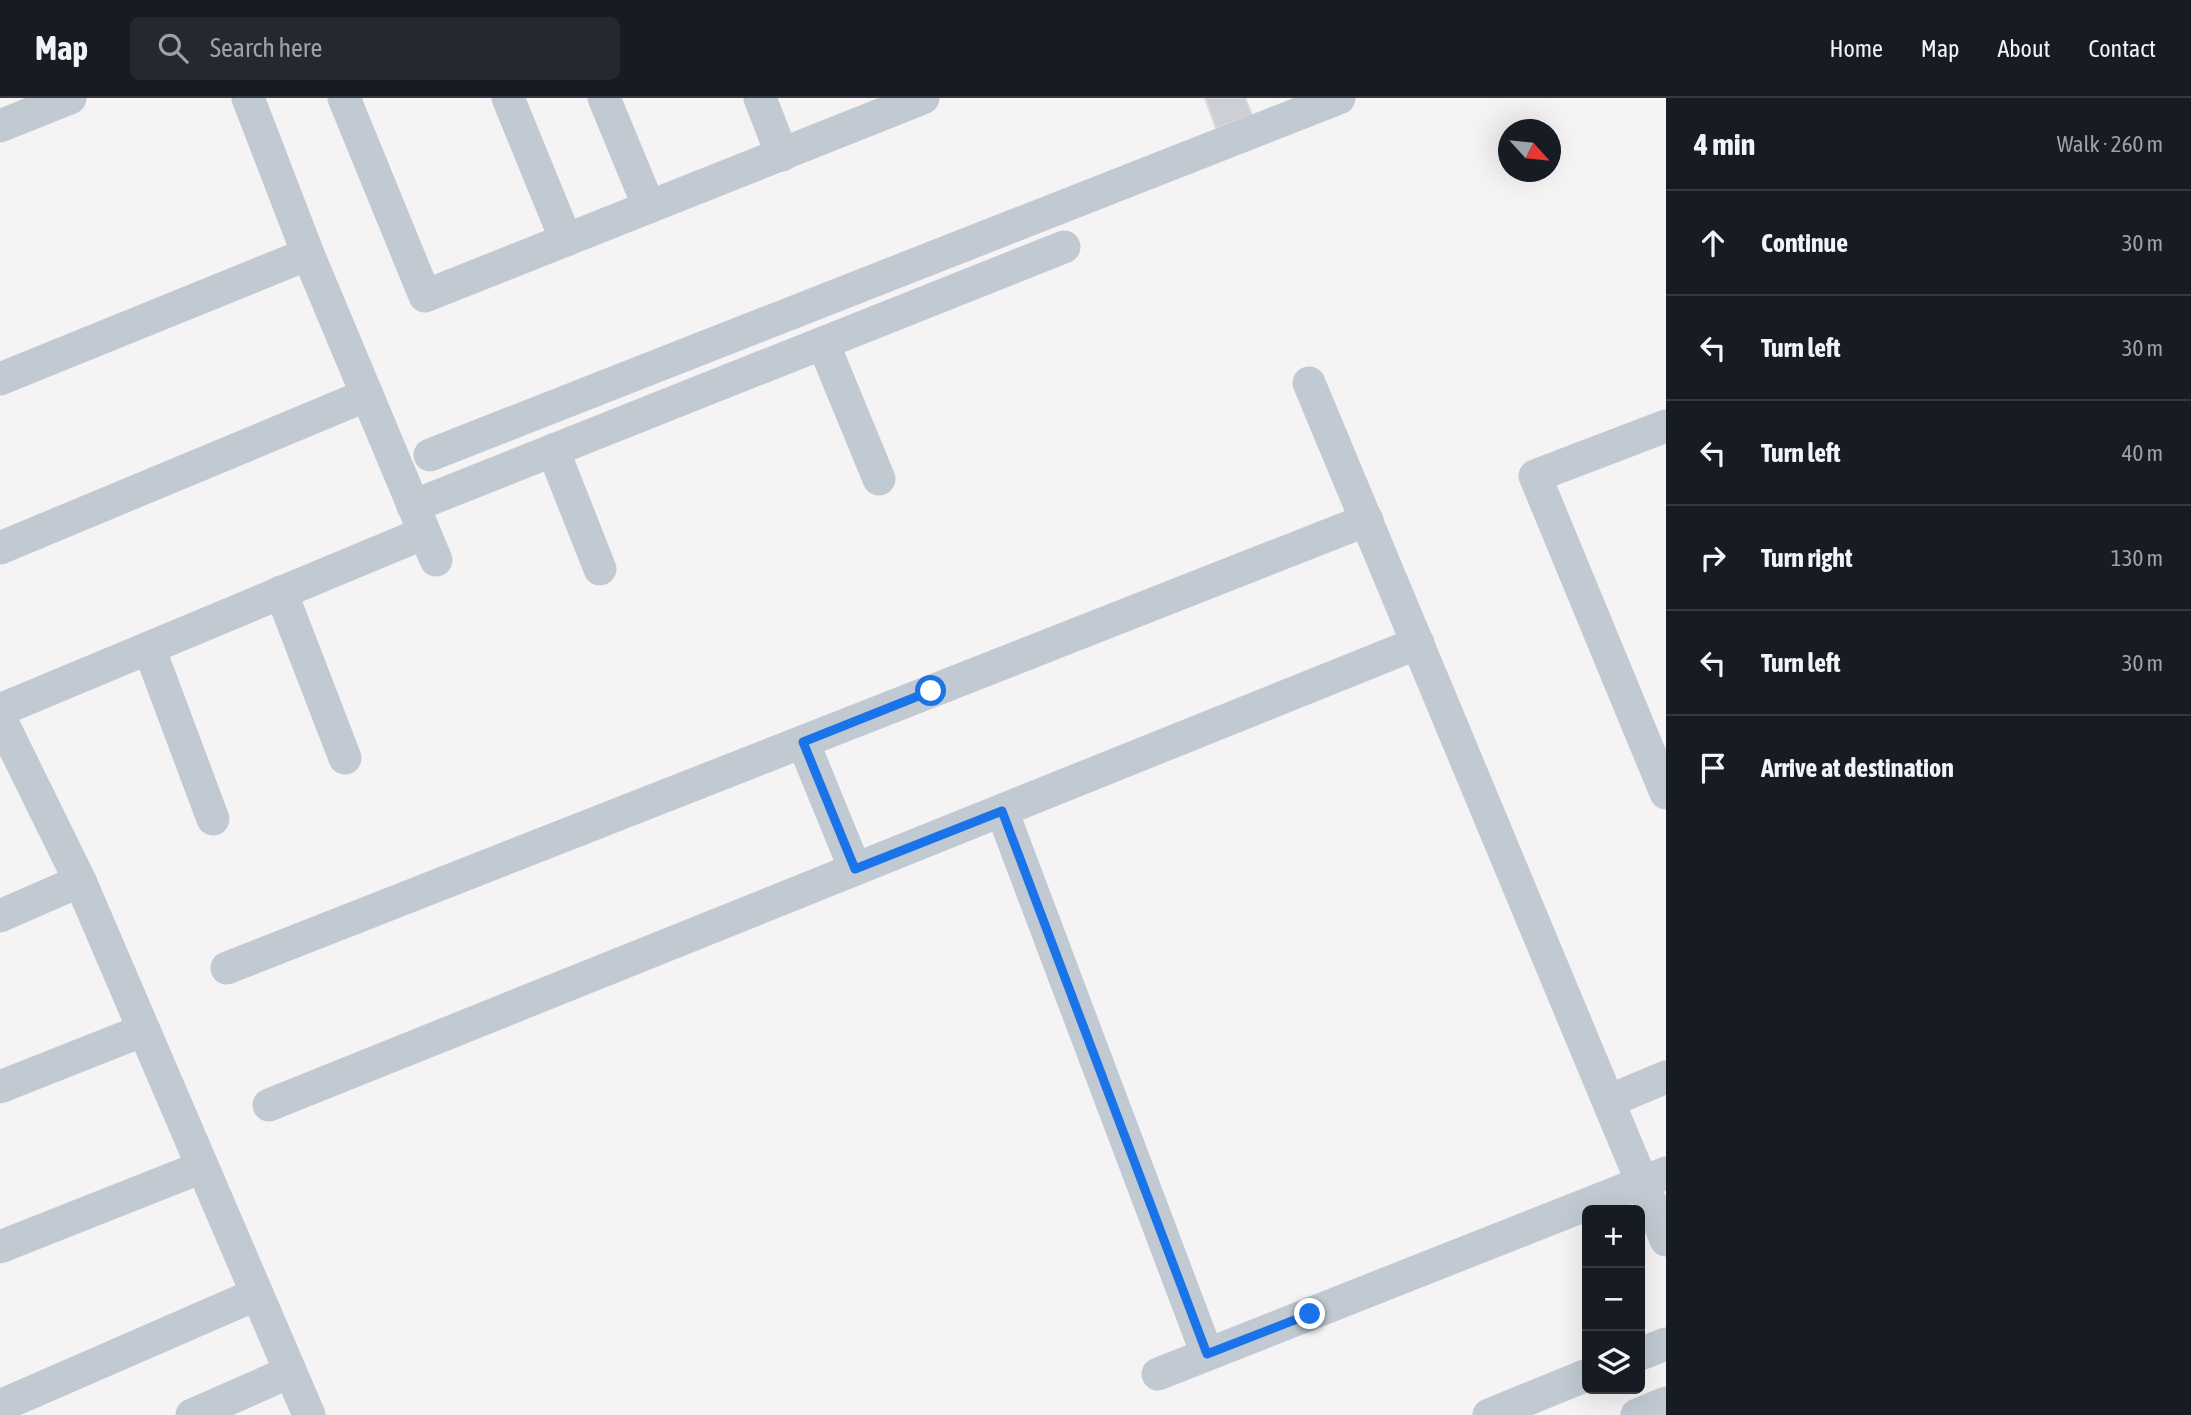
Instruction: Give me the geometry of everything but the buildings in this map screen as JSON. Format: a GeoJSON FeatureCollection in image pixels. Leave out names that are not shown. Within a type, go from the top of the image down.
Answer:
{"type":"FeatureCollection","features":[{"type":"Feature","properties":{"kind":"street"},"geometry":{"type":"LineString","coordinates":[[0,127],[71,98]]}},
{"type":"Feature","properties":{"kind":"street"},"geometry":{"type":"LineString","coordinates":[[248,98],[308,254],[424,533]]}},
{"type":"Feature","properties":{"kind":"street"},"geometry":{"type":"LineString","coordinates":[[344,98],[425,296],[919,99]]}},
{"type":"Feature","properties":{"kind":"street"},"geometry":{"type":"LineString","coordinates":[[508,98],[566,240]]}},
{"type":"Feature","properties":{"kind":"street"},"geometry":{"type":"LineString","coordinates":[[604,98],[649,207]]}},
{"type":"Feature","properties":{"kind":"street"},"geometry":{"type":"LineString","coordinates":[[760,98],[782,155]]}},
{"type":"Feature","properties":{"kind":"street"},"geometry":{"type":"LineString","coordinates":[[430,454],[1339,98]]}},
{"type":"Feature","properties":{"kind":"street"},"geometry":{"type":"LineString","coordinates":[[0,710],[424,533],[553,450],[1064,247]]}},
{"type":"Feature","properties":{"kind":"street"},"geometry":{"type":"LineString","coordinates":[[0,379],[308,254]]}},
{"type":"Feature","properties":{"kind":"street"},"geometry":{"type":"LineString","coordinates":[[823,343],[879,479]]}},
{"type":"Feature","properties":{"kind":"street"},"geometry":{"type":"LineString","coordinates":[[1310,383],[1609,1101],[1655,1178],[1666,1240]]}},
{"type":"Feature","properties":{"kind":"street"},"geometry":{"type":"LineString","coordinates":[[0,548],[367,394]]}},
{"type":"Feature","properties":{"kind":"street"},"geometry":{"type":"LineString","coordinates":[[1666,426],[1535,476],[1666,793]]}},
{"type":"Feature","properties":{"kind":"street"},"geometry":{"type":"LineString","coordinates":[[553,450],[600,569]]}},
{"type":"Feature","properties":{"kind":"street"},"geometry":{"type":"LineString","coordinates":[[227,968],[1367,520]]}},
{"type":"Feature","properties":{"kind":"street"},"geometry":{"type":"LineString","coordinates":[[281,593],[345,758]]}},
{"type":"Feature","properties":{"kind":"street"},"geometry":{"type":"LineString","coordinates":[[269,1105],[1418,643]]}},
{"type":"Feature","properties":{"kind":"street"},"geometry":{"type":"LineString","coordinates":[[149,648],[213,819]]}},
{"type":"Feature","properties":{"kind":"street"},"geometry":{"type":"LineString","coordinates":[[0,718],[9,764],[80,881],[309,1415]]}},
{"type":"Feature","properties":{"kind":"street"},"geometry":{"type":"LineString","coordinates":[[803,742],[855,869]]}},
{"type":"Feature","properties":{"kind":"street"},"geometry":{"type":"LineString","coordinates":[[1002,811],[1207,1354]]}},
{"type":"Feature","properties":{"kind":"street"},"geometry":{"type":"LineString","coordinates":[[0,916],[80,881]]}},
{"type":"Feature","properties":{"kind":"street"},"geometry":{"type":"LineString","coordinates":[[0,1087],[144,1030]]}},
{"type":"Feature","properties":{"kind":"street"},"geometry":{"type":"LineString","coordinates":[[1609,1101],[1666,1077]]}},
{"type":"Feature","properties":{"kind":"street"},"geometry":{"type":"LineString","coordinates":[[0,1247],[202,1167]]}},
{"type":"Feature","properties":{"kind":"street"},"geometry":{"type":"LineString","coordinates":[[1158,1374],[1655,1178]]}},
{"type":"Feature","properties":{"kind":"street"},"geometry":{"type":"LineString","coordinates":[[0,1406],[257,1294]]}},
{"type":"Feature","properties":{"kind":"street"},"geometry":{"type":"LineString","coordinates":[[1645,1352],[1666,1344]]}},
{"type":"Feature","properties":{"kind":"street"},"geometry":{"type":"LineString","coordinates":[[192,1415],[290,1372]]}},
{"type":"Feature","properties":{"kind":"street"},"geometry":{"type":"LineString","coordinates":[[1489,1415],[1582,1377]]}},
{"type":"Feature","properties":{"kind":"street"},"geometry":{"type":"LineString","coordinates":[[1637,1415],[1666,1403]]}},
{"type":"Feature","properties":{"kind":"route"},"geometry":{"type":"LineString","coordinates":[[931,691],[803,742],[855,869],[1002,811],[1207,1354],[1310,1314]]}}]}
